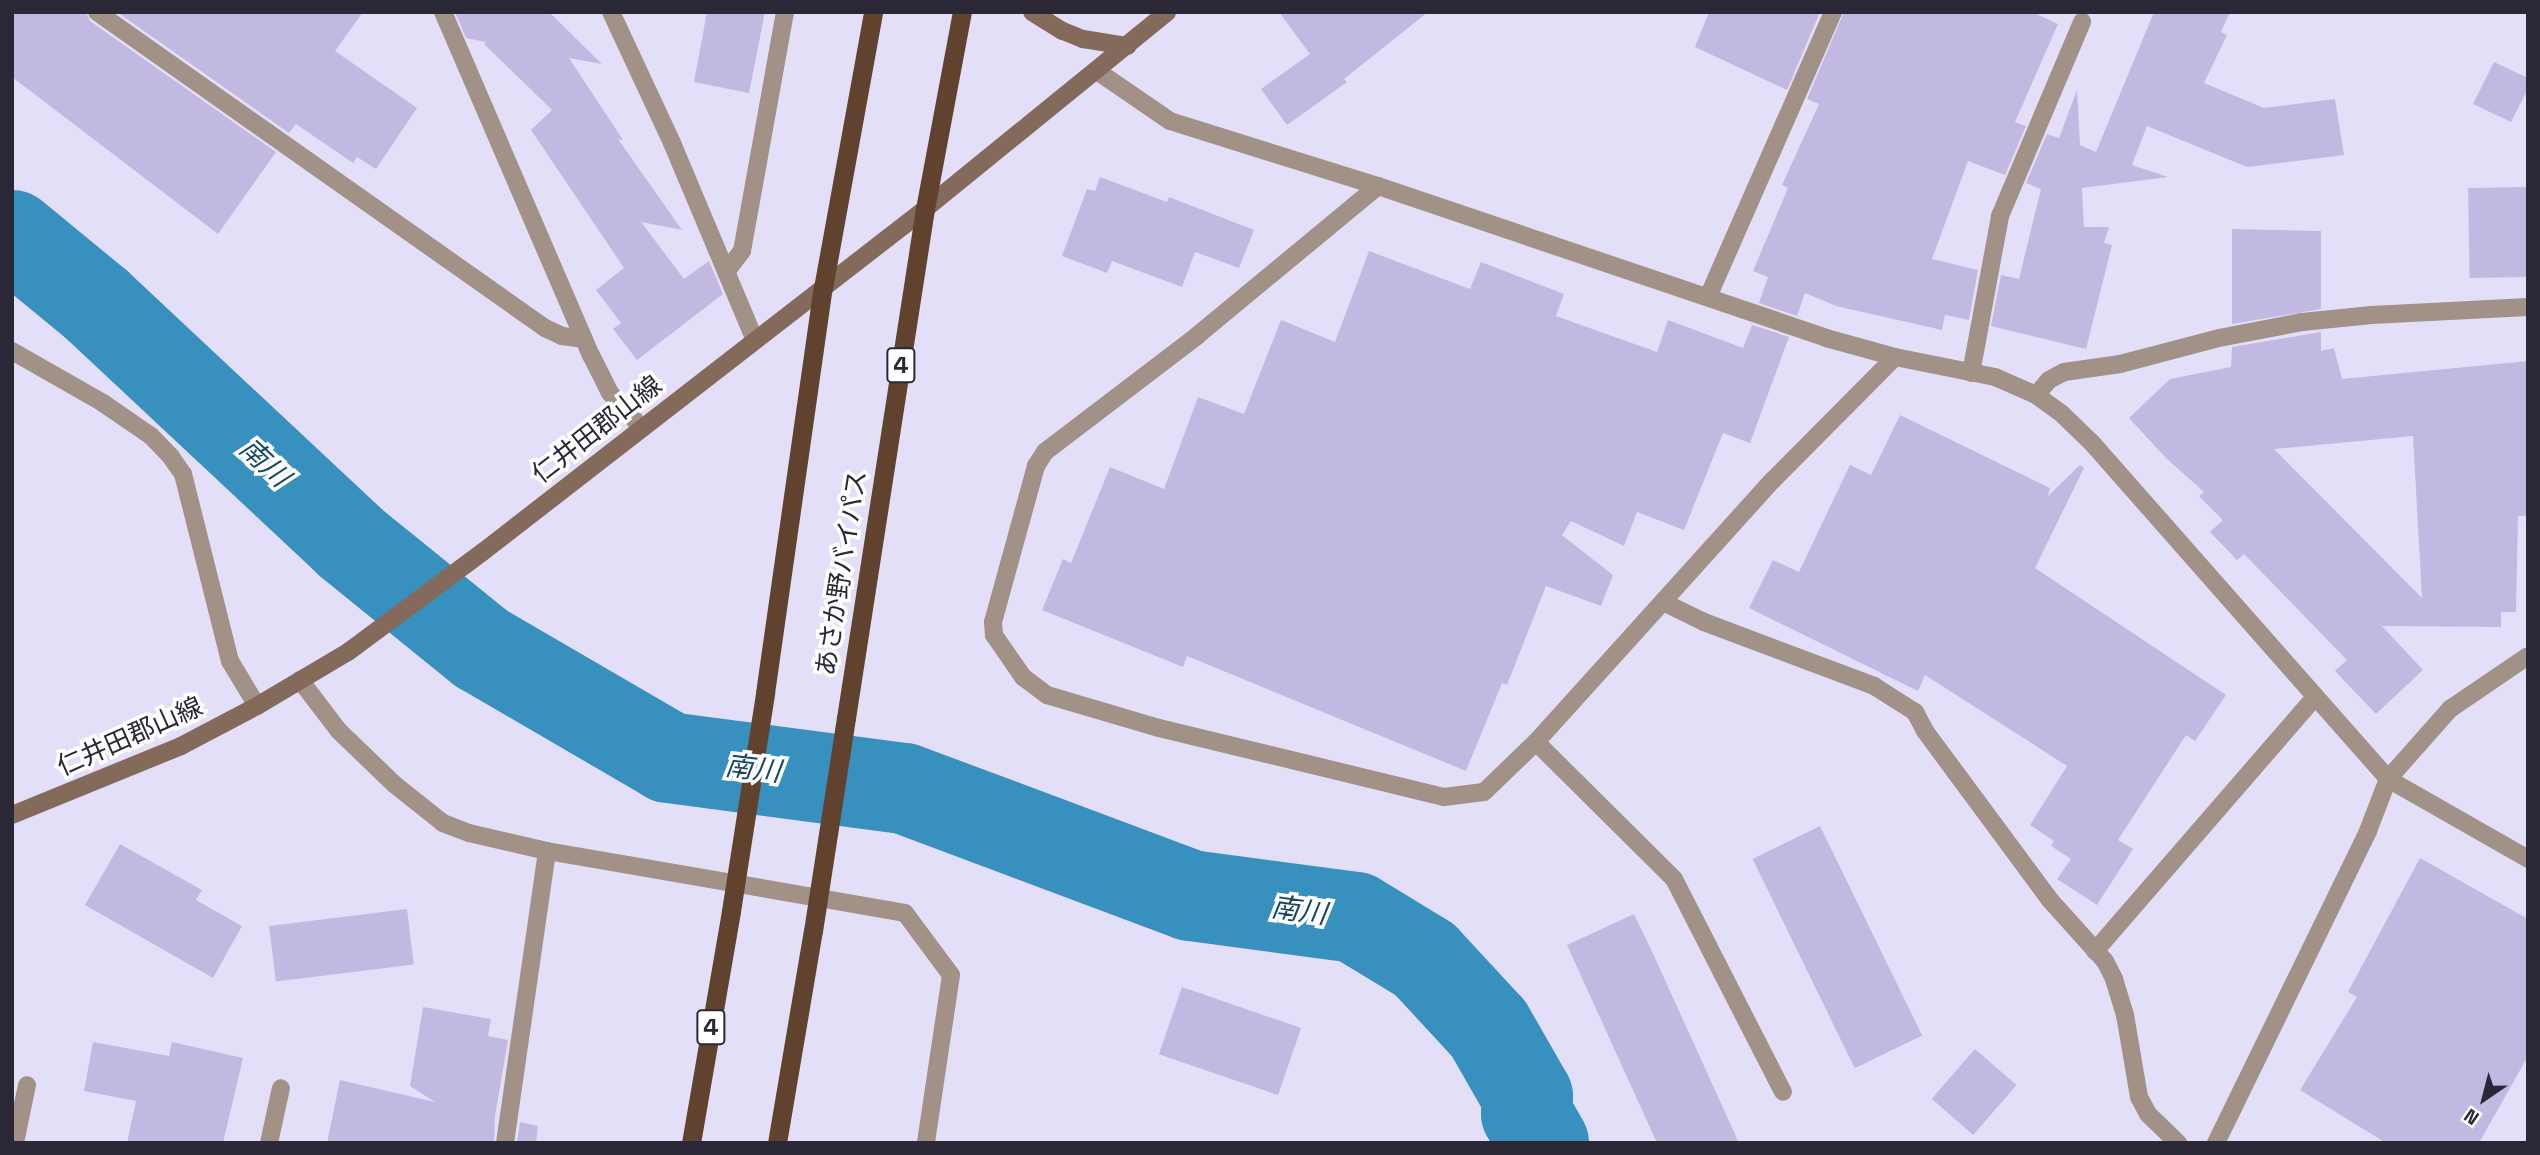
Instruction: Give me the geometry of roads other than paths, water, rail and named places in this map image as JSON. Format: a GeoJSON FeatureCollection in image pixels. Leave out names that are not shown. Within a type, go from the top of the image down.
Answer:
{"type":"FeatureCollection","features":[{"type":"Feature","properties":{"kind":"highway","name":"4"},"geometry":{"type":"LineString","coordinates":[[691,1143],[765,693],[823,288],[873,12]]}},
{"type":"Feature","properties":{"kind":"highway","name":"あさか野バイパス"},"geometry":{"type":"LineString","coordinates":[[777,1143],[813,931],[925,209],[962,12]]}},
{"type":"Feature","properties":{"kind":"main road"},"geometry":{"type":"LineString","coordinates":[[1032,12],[1063,32],[1083,39],[1127,46]]}},
{"type":"Feature","properties":{"kind":"main road","name":"仁井田郡山線"},"geometry":{"type":"LineString","coordinates":[[12,815],[170,751],[257,706],[348,652],[484,551],[925,209],[1167,12]]}},
{"type":"Feature","properties":{"kind":"street"},"geometry":{"type":"LineString","coordinates":[[97,12],[545,328],[562,336],[584,340]]}},
{"type":"Feature","properties":{"kind":"street"},"geometry":{"type":"LineString","coordinates":[[443,12],[584,340],[610,393],[642,428]]}},
{"type":"Feature","properties":{"kind":"street"},"geometry":{"type":"LineString","coordinates":[[611,12],[672,143],[755,340]]}},
{"type":"Feature","properties":{"kind":"street"},"geometry":{"type":"LineString","coordinates":[[726,272],[742,251],[785,12]]}},
{"type":"Feature","properties":{"kind":"street"},"geometry":{"type":"LineString","coordinates":[[1708,297],[1833,12]]}},
{"type":"Feature","properties":{"kind":"street"},"geometry":{"type":"LineString","coordinates":[[1971,373],[2000,216],[2082,22]]}},
{"type":"Feature","properties":{"kind":"street"},"geometry":{"type":"LineString","coordinates":[[1097,71],[1170,121],[1378,186],[1826,338],[1895,357],[1995,377],[2036,395],[2062,414],[2092,443],[2388,779],[2528,859]]}},
{"type":"Feature","properties":{"kind":"street"},"geometry":{"type":"LineString","coordinates":[[1378,186],[1197,336],[1045,452],[1036,466],[993,622],[994,635],[1023,677],[1047,695],[1159,728],[1444,796],[1472,796],[1492,788],[1773,480],[1895,357]]}},
{"type":"Feature","properties":{"kind":"street"},"geometry":{"type":"LineString","coordinates":[[2036,395],[2049,380],[2064,372],[2120,364],[2218,338],[2290,324],[2372,315],[2528,307]]}},
{"type":"Feature","properties":{"kind":"street"},"geometry":{"type":"LineString","coordinates":[[12,351],[103,403],[151,436],[183,474],[230,661],[257,706]]}},
{"type":"Feature","properties":{"kind":"street"},"geometry":{"type":"LineString","coordinates":[[1663,603],[1704,622],[1874,686],[1915,712],[1925,731],[2050,900],[2095,951],[2114,979],[2125,1015],[2139,1097],[2148,1114],[2178,1143]]}},
{"type":"Feature","properties":{"kind":"street"},"geometry":{"type":"LineString","coordinates":[[2216,1143],[2368,831],[2388,779],[2450,709],[2528,656]]}},
{"type":"Feature","properties":{"kind":"street"},"geometry":{"type":"LineString","coordinates":[[300,680],[339,731],[394,784],[443,823],[469,833],[547,851],[905,913],[951,975],[926,1143]]}},
{"type":"Feature","properties":{"kind":"street"},"geometry":{"type":"LineString","coordinates":[[2095,951],[2315,697]]}},
{"type":"Feature","properties":{"kind":"street"},"geometry":{"type":"LineString","coordinates":[[1536,742],[1674,879],[1783,1092]]}},
{"type":"Feature","properties":{"kind":"street"},"geometry":{"type":"LineString","coordinates":[[505,1143],[547,851]]}},
{"type":"Feature","properties":{"kind":"street"},"geometry":{"type":"LineString","coordinates":[[15,1143],[27,1085]]}},
{"type":"Feature","properties":{"kind":"street"},"geometry":{"type":"LineString","coordinates":[[269,1143],[281,1088]]}},
{"type":"Feature","properties":{"kind":"waterway","name":"南川"},"geometry":{"type":"LineString","coordinates":[[12,235],[96,304],[350,542],[481,648],[668,757],[904,788],[1190,895],[1355,917],[1424,959],[1488,1028],[1527,1096],[1526,1113],[1543,1143]]}}]}
